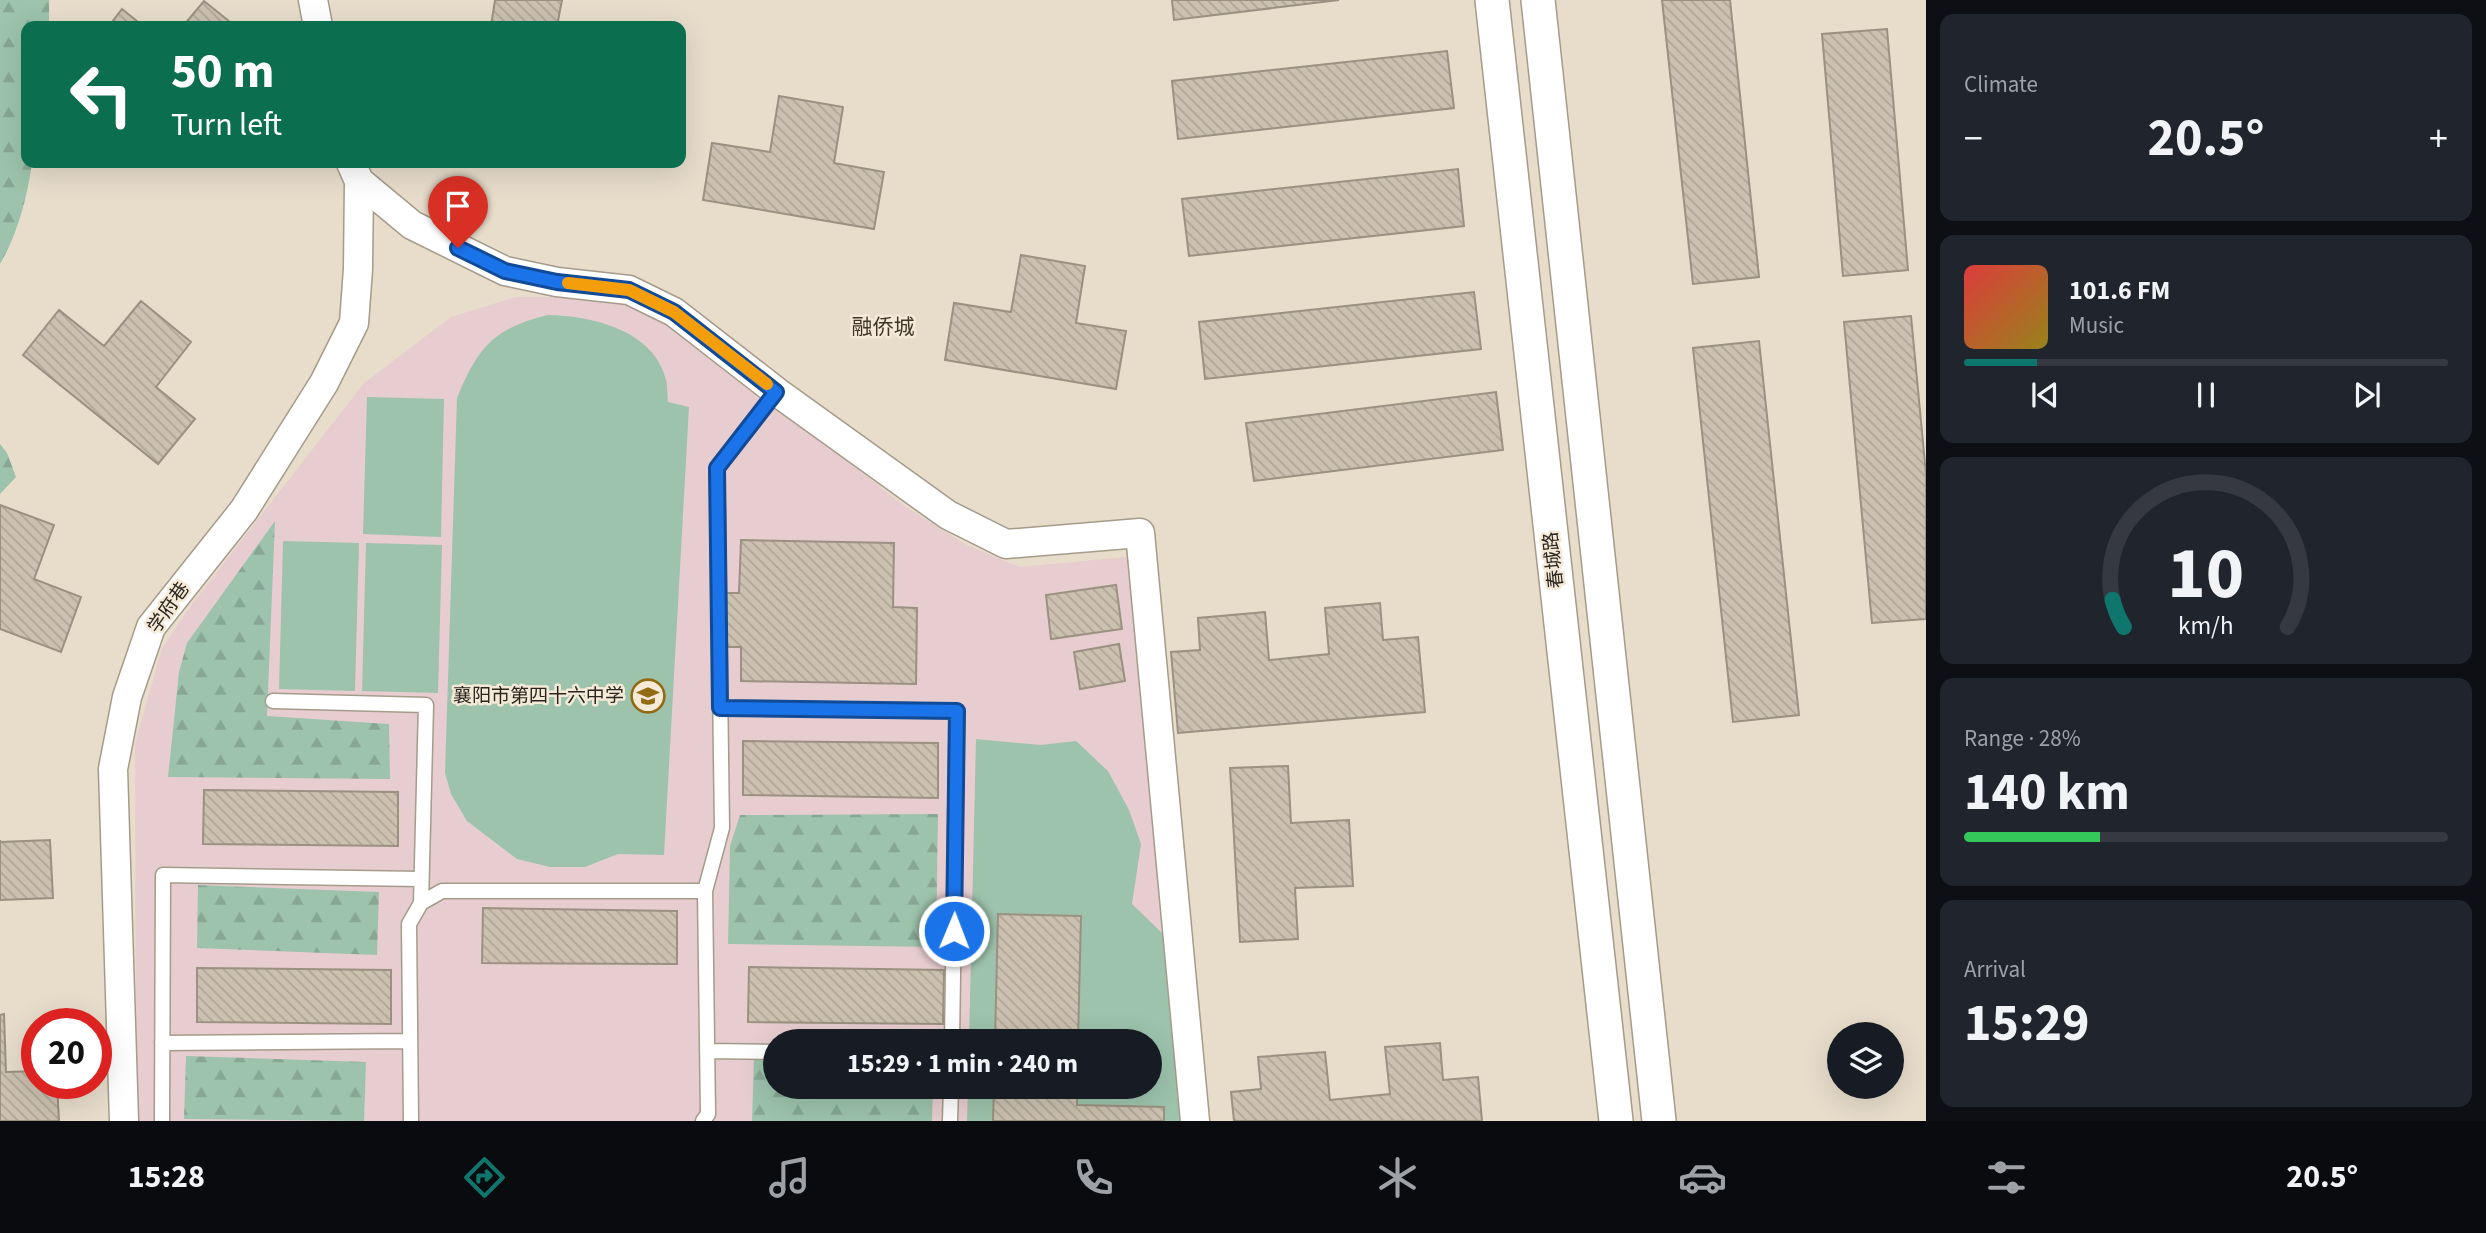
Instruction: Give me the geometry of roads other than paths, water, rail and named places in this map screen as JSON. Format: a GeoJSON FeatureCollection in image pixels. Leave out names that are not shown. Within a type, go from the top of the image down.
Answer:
{"type":"FeatureCollection","features":[{"type":"Feature","properties":{"kind":"street"},"geometry":{"type":"LineString","coordinates":[[313,0],[317,21]]}},
{"type":"Feature","properties":{"kind":"street","name":"春城路"},"geometry":{"type":"LineString","coordinates":[[1492,0],[1616,1121]]}},
{"type":"Feature","properties":{"kind":"street"},"geometry":{"type":"LineString","coordinates":[[1538,0],[1659,1121]]}},
{"type":"Feature","properties":{"kind":"street"},"geometry":{"type":"LineString","coordinates":[[355,172],[412,225],[505,271],[557,282],[629,290],[674,312],[776,392],[948,515],[1006,544],[1140,533],[1195,1121]]}},
{"type":"Feature","properties":{"kind":"street","name":"学府巷"},"geometry":{"type":"LineString","coordinates":[[124,1121],[113,769],[127,697],[151,627],[244,510],[324,383],[354,323],[358,269],[355,172]]}},
{"type":"Feature","properties":{"kind":"lane"},"geometry":{"type":"LineString","coordinates":[[703,1121],[708,1114],[705,891],[722,828],[717,468],[776,392]]}},
{"type":"Feature","properties":{"kind":"lane"},"geometry":{"type":"LineString","coordinates":[[273,701],[426,705],[421,903],[409,924],[411,1121]]}},
{"type":"Feature","properties":{"kind":"lane"},"geometry":{"type":"LineString","coordinates":[[720,708],[957,711],[952,1029]]}},
{"type":"Feature","properties":{"kind":"lane"},"geometry":{"type":"LineString","coordinates":[[162,1121],[163,876],[421,879]]}},
{"type":"Feature","properties":{"kind":"lane"},"geometry":{"type":"LineString","coordinates":[[421,903],[442,891],[705,891]]}},
{"type":"Feature","properties":{"kind":"lane"},"geometry":{"type":"LineString","coordinates":[[162,1043],[410,1041]]}},
{"type":"Feature","properties":{"kind":"lane"},"geometry":{"type":"LineString","coordinates":[[707,1051],[763,1052]]}},
{"type":"Feature","properties":{"kind":"lane"},"geometry":{"type":"LineString","coordinates":[[950,1121],[951,1099]]}},
{"type":"Feature","properties":{"kind":"place","name":"襄阳市第四十六中学"},"geometry":{"type":"Point","coordinates":[648,696]}},
{"type":"Feature","properties":{"kind":"district","name":"融侨城"},"geometry":{"type":"Point","coordinates":[883,327]}}]}
